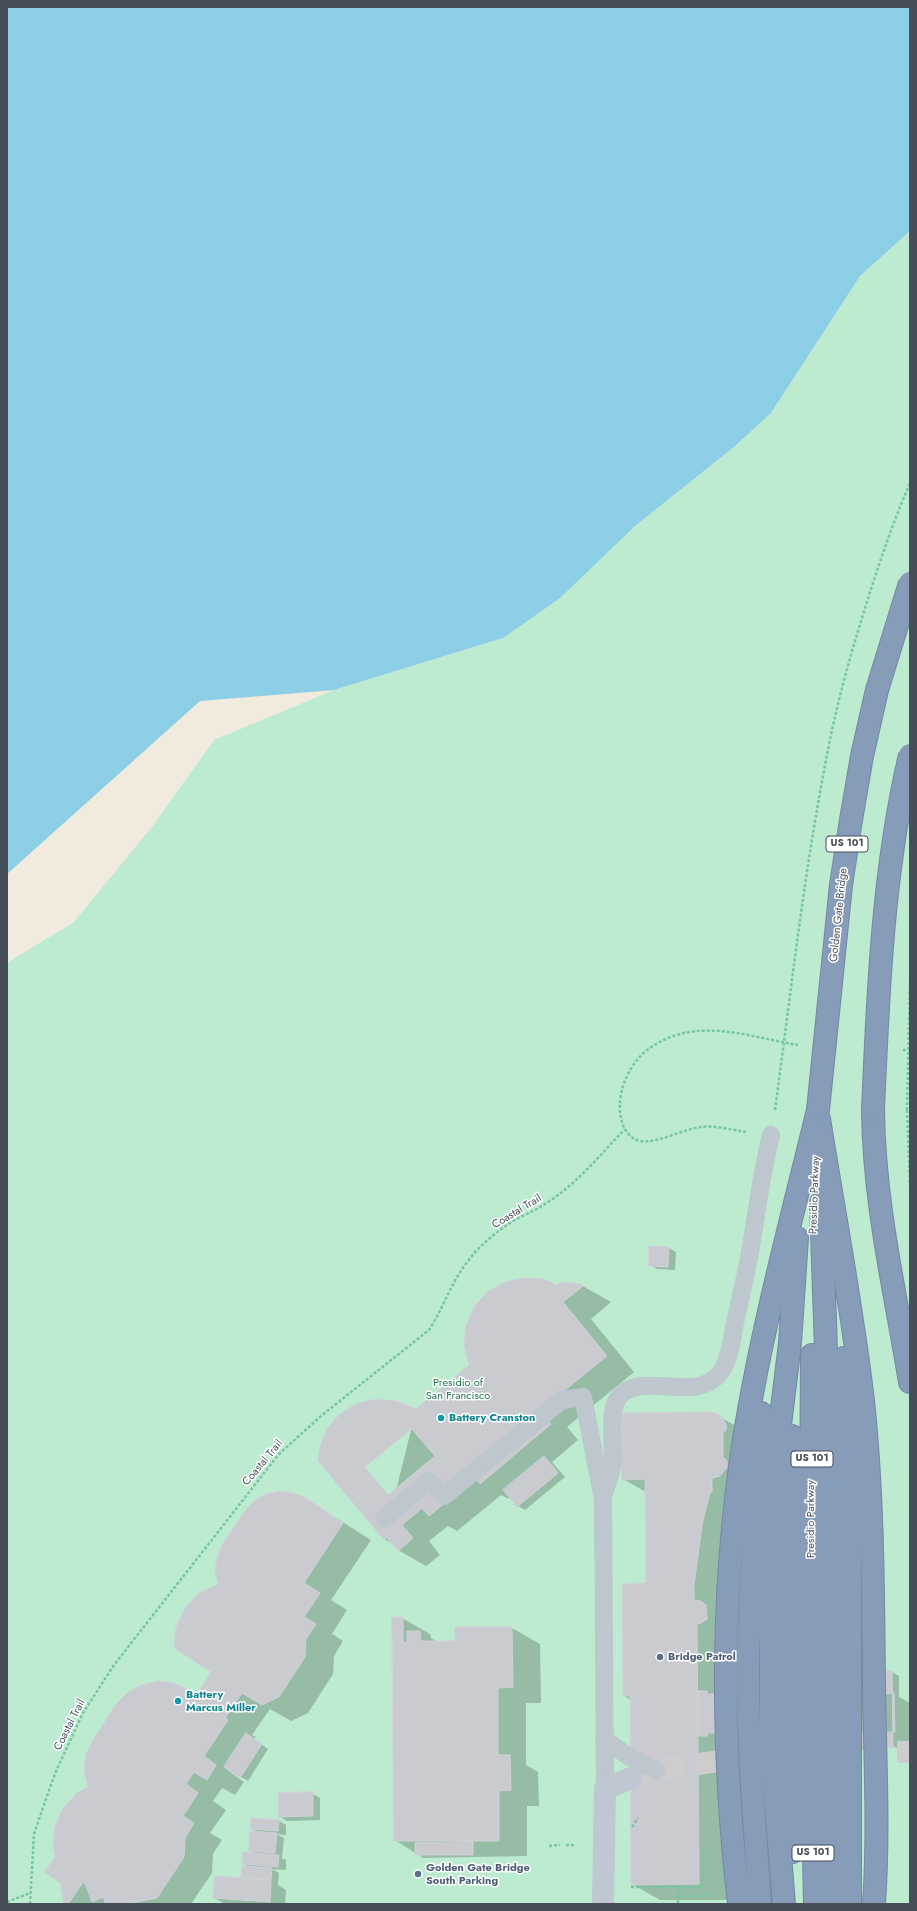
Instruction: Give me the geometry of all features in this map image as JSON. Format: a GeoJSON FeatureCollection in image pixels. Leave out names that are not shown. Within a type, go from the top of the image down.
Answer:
{"type":"FeatureCollection","features":[{"type":"Feature","properties":{"kind":"highway","name":"Golden Gate Bridge"},"geometry":{"type":"LineString","coordinates":[[818,1110],[841,885],[856,791],[877,690],[910,583]]}},
{"type":"Feature","properties":{"kind":"highway"},"geometry":{"type":"LineString","coordinates":[[910,754],[887,891],[876,1027],[873,1110],[877,1182],[887,1257],[908,1360],[910,1382]]}},
{"type":"Feature","properties":{"kind":"highway"},"geometry":{"type":"LineString","coordinates":[[739,1904],[726,1750],[726,1630],[733,1537],[745,1435],[763,1342],[818,1110]]}},
{"type":"Feature","properties":{"kind":"highway"},"geometry":{"type":"LineString","coordinates":[[818,1110],[830,1468],[831,1805],[828,1904]]}},
{"type":"Feature","properties":{"kind":"highway"},"geometry":{"type":"LineString","coordinates":[[818,1110],[842,1339],[850,1467],[850,1904]]}},
{"type":"Feature","properties":{"kind":"highway"},"geometry":{"type":"LineString","coordinates":[[818,1110],[854,1336],[863,1402],[869,1467],[873,1540],[876,1747],[874,1904]]}},
{"type":"Feature","properties":{"kind":"highway","name":"Presidio Parkway"},"geometry":{"type":"LineString","coordinates":[[815,1904],[810,1671],[812,1307],[818,1110]]}},
{"type":"Feature","properties":{"kind":"highway"},"geometry":{"type":"LineString","coordinates":[[784,1904],[771,1746],[770,1671],[775,1484],[780,1425],[790,1343],[798,1222],[806,1157]]}},
{"type":"Feature","properties":{"kind":"highway"},"geometry":{"type":"LineString","coordinates":[[760,1904],[749,1747],[748,1672],[751,1587],[760,1436],[763,1342]]}},
{"type":"Feature","properties":{"kind":"highway"},"geometry":{"type":"LineString","coordinates":[[790,1343],[792,1484],[790,1671],[793,1904]]}},
{"type":"Feature","properties":{"kind":"main road"},"geometry":{"type":"LineString","coordinates":[[604,1904],[605,1790],[631,1778]]}},
{"type":"Feature","properties":{"kind":"lane"},"geometry":{"type":"LineString","coordinates":[[603,1499],[612,1462],[613,1414],[615,1403],[621,1394],[629,1388],[639,1386],[689,1387],[702,1385],[714,1380],[722,1371],[727,1360],[742,1293],[765,1159],[771,1135]]}},
{"type":"Feature","properties":{"kind":"lane"},"geometry":{"type":"LineString","coordinates":[[384,1518],[429,1481],[444,1496],[562,1400],[583,1397],[603,1499],[605,1790]]}},
{"type":"Feature","properties":{"kind":"lane"},"geometry":{"type":"LineString","coordinates":[[604,1739],[628,1756],[656,1770]]}},
{"type":"Feature","properties":{"kind":"path"},"geometry":{"type":"LineString","coordinates":[[910,979],[908,1110],[910,1188]]}},
{"type":"Feature","properties":{"kind":"path"},"geometry":{"type":"LineString","coordinates":[[775,1110],[771,1135],[703,1126],[649,1141],[639,1141],[630,1137],[625,1129],[620,1117],[620,1102],[622,1088],[638,1059],[651,1047],[666,1039],[684,1033],[706,1030],[728,1031],[803,1046]]}},
{"type":"Feature","properties":{"kind":"path"},"geometry":{"type":"LineString","coordinates":[[896,1050],[910,1050]]}},
{"type":"Feature","properties":{"kind":"path","name":"Coastal Trail"},"geometry":{"type":"LineString","coordinates":[[30,1904],[34,1834],[57,1769],[84,1713],[114,1665],[279,1454],[321,1416],[429,1330],[438,1317],[452,1284],[467,1261],[488,1240],[514,1221],[545,1205],[564,1191],[625,1129]]}},
{"type":"Feature","properties":{"kind":"path"},"geometry":{"type":"LineString","coordinates":[[628,1887],[702,1887],[704,1842]]}},
{"type":"Feature","properties":{"kind":"path"},"geometry":{"type":"LineString","coordinates":[[549,1846],[560,1845]]}},
{"type":"Feature","properties":{"kind":"path"},"geometry":{"type":"LineString","coordinates":[[566,1845],[575,1845]]}},
{"type":"Feature","properties":{"kind":"path"},"geometry":{"type":"LineString","coordinates":[[678,1887],[678,1904]]}},
{"type":"Feature","properties":{"kind":"path"},"geometry":{"type":"LineString","coordinates":[[7,1902],[30,1893]]}},
{"type":"Feature","properties":{"kind":"path"},"geometry":{"type":"LineString","coordinates":[[678,1896],[714,1895]]}},
{"type":"Feature","properties":{"kind":"green space","name":"Presidio of San Francisco"},"geometry":{"type":"Polygon","coordinates":[[[910,231],[910,1904],[7,1904],[7,874],[200,701],[334,690],[503,638],[635,526],[734,447],[771,413],[860,276],[910,231]]]}},
{"type":"Feature","properties":{"kind":"sand"},"geometry":{"type":"Polygon","coordinates":[[[334,690],[214,740],[151,828],[74,922],[7,963],[7,874],[200,701],[334,690]]]}},
{"type":"Feature","properties":{"kind":"water"},"geometry":{"type":"Polygon","coordinates":[[[7,7],[910,7],[910,231],[860,276],[771,413],[734,447],[635,526],[560,598],[503,638],[334,690],[200,701],[7,874],[7,7]]]}},
{"type":"Feature","properties":{"kind":"building"},"geometry":{"type":"Polygon","coordinates":[[[649,1246],[669,1247],[668,1267],[649,1266],[649,1246]]]}},
{"type":"Feature","properties":{"kind":"building","name":"Battery Cranston"},"geometry":{"type":"Polygon","coordinates":[[[524,1278],[544,1279],[557,1285],[562,1282],[582,1284],[583,1286],[563,1302],[607,1356],[539,1411],[551,1424],[480,1484],[475,1478],[429,1516],[422,1508],[402,1525],[413,1538],[398,1551],[386,1537],[384,1540],[318,1461],[320,1446],[327,1428],[341,1413],[358,1403],[377,1399],[397,1401],[416,1409],[469,1365],[464,1345],[466,1326],[474,1307],[487,1292],[505,1282],[524,1278]]]}},
{"type":"Feature","properties":{"kind":"building","name":"Bridge Patrol"},"geometry":{"type":"Polygon","coordinates":[[[712,1412],[720,1415],[726,1424],[726,1430],[723,1433],[723,1457],[727,1461],[727,1467],[720,1476],[712,1478],[712,1492],[710,1492],[702,1525],[694,1585],[694,1600],[700,1601],[706,1605],[707,1619],[697,1624],[699,1884],[631,1885],[630,1696],[623,1696],[622,1584],[646,1583],[645,1479],[622,1480],[622,1413],[712,1412]]]}},
{"type":"Feature","properties":{"kind":"building"},"geometry":{"type":"Polygon","coordinates":[[[412,1429],[435,1456],[388,1495],[365,1467],[412,1429]]]}},
{"type":"Feature","properties":{"kind":"building"},"geometry":{"type":"Polygon","coordinates":[[[544,1456],[558,1473],[517,1507],[503,1490],[544,1456]]]}},
{"type":"Feature","properties":{"kind":"building","name":"Battery Marcus Miller"},"geometry":{"type":"Polygon","coordinates":[[[280,1491],[293,1493],[306,1498],[343,1523],[304,1583],[320,1593],[304,1617],[316,1624],[306,1639],[305,1657],[279,1697],[262,1705],[242,1693],[225,1718],[228,1720],[204,1756],[216,1765],[207,1780],[194,1772],[186,1784],[198,1793],[183,1816],[194,1823],[185,1838],[184,1857],[157,1898],[127,1904],[106,1904],[103,1897],[92,1902],[84,1881],[68,1904],[64,1904],[60,1883],[44,1872],[55,1857],[53,1846],[55,1826],[63,1808],[77,1793],[88,1787],[84,1771],[86,1754],[93,1740],[116,1704],[127,1693],[141,1685],[158,1681],[174,1683],[197,1694],[211,1672],[174,1648],[176,1627],[185,1608],[199,1593],[218,1584],[215,1571],[217,1558],[222,1545],[245,1511],[254,1501],[266,1494],[280,1491]]]}},
{"type":"Feature","properties":{"kind":"building"},"geometry":{"type":"Polygon","coordinates":[[[392,1617],[403,1617],[403,1642],[407,1642],[407,1631],[420,1631],[421,1641],[455,1641],[455,1627],[512,1627],[513,1687],[498,1688],[498,1755],[510,1755],[511,1790],[499,1791],[499,1841],[394,1841],[392,1617]]]}},
{"type":"Feature","properties":{"kind":"building"},"geometry":{"type":"Polygon","coordinates":[[[857,1671],[864,1671],[865,1747],[858,1747],[857,1671]]]}},
{"type":"Feature","properties":{"kind":"building"},"geometry":{"type":"Polygon","coordinates":[[[885,1671],[892,1671],[893,1747],[886,1747],[885,1671]]]}},
{"type":"Feature","properties":{"kind":"building"},"geometry":{"type":"Polygon","coordinates":[[[698,1691],[707,1691],[707,1694],[894,1693],[895,1732],[707,1733],[707,1736],[698,1736],[698,1691]]]}},
{"type":"Feature","properties":{"kind":"building","name":"Battery Marcus Miller"},"geometry":{"type":"Polygon","coordinates":[[[246,1733],[262,1744],[240,1778],[224,1767],[246,1733]]]}},
{"type":"Feature","properties":{"kind":"building"},"geometry":{"type":"Polygon","coordinates":[[[313,1792],[313,1816],[278,1817],[278,1793],[313,1792]]]}},
{"type":"Feature","properties":{"kind":"building"},"geometry":{"type":"Polygon","coordinates":[[[251,1818],[279,1820],[278,1831],[251,1829],[251,1818]]]}},
{"type":"Feature","properties":{"kind":"building"},"geometry":{"type":"Polygon","coordinates":[[[250,1831],[277,1833],[275,1853],[249,1851],[250,1831]]]}},
{"type":"Feature","properties":{"kind":"building"},"geometry":{"type":"Polygon","coordinates":[[[473,1842],[473,1855],[415,1855],[415,1843],[473,1842]]]}},
{"type":"Feature","properties":{"kind":"building"},"geometry":{"type":"Polygon","coordinates":[[[243,1852],[279,1855],[278,1867],[242,1864],[243,1852]]]}},
{"type":"Feature","properties":{"kind":"building"},"geometry":{"type":"Polygon","coordinates":[[[242,1866],[272,1868],[271,1880],[241,1878],[242,1866]]]}},
{"type":"Feature","properties":{"kind":"building"},"geometry":{"type":"Polygon","coordinates":[[[215,1876],[271,1880],[270,1902],[213,1898],[215,1876]]]}},
{"type":"Feature","properties":{"kind":"tunnel"},"geometry":{"type":"LineString","coordinates":[[831,1751],[910,1752]]}},
{"type":"Feature","properties":{"kind":"tunnel"},"geometry":{"type":"LineString","coordinates":[[631,1778],[656,1770],[747,1757]]}},
{"type":"Feature","properties":{"kind":"place","name":"Battery Cranston"},"geometry":{"type":"Point","coordinates":[441,1418]}},
{"type":"Feature","properties":{"kind":"place","name":"Bridge Patrol"},"geometry":{"type":"Point","coordinates":[660,1657]}},
{"type":"Feature","properties":{"kind":"place","name":"Battery Marcus Miller"},"geometry":{"type":"Point","coordinates":[178,1701]}},
{"type":"Feature","properties":{"kind":"place","name":"Golden Gate Bridge South Parking"},"geometry":{"type":"Point","coordinates":[418,1874]}}]}
